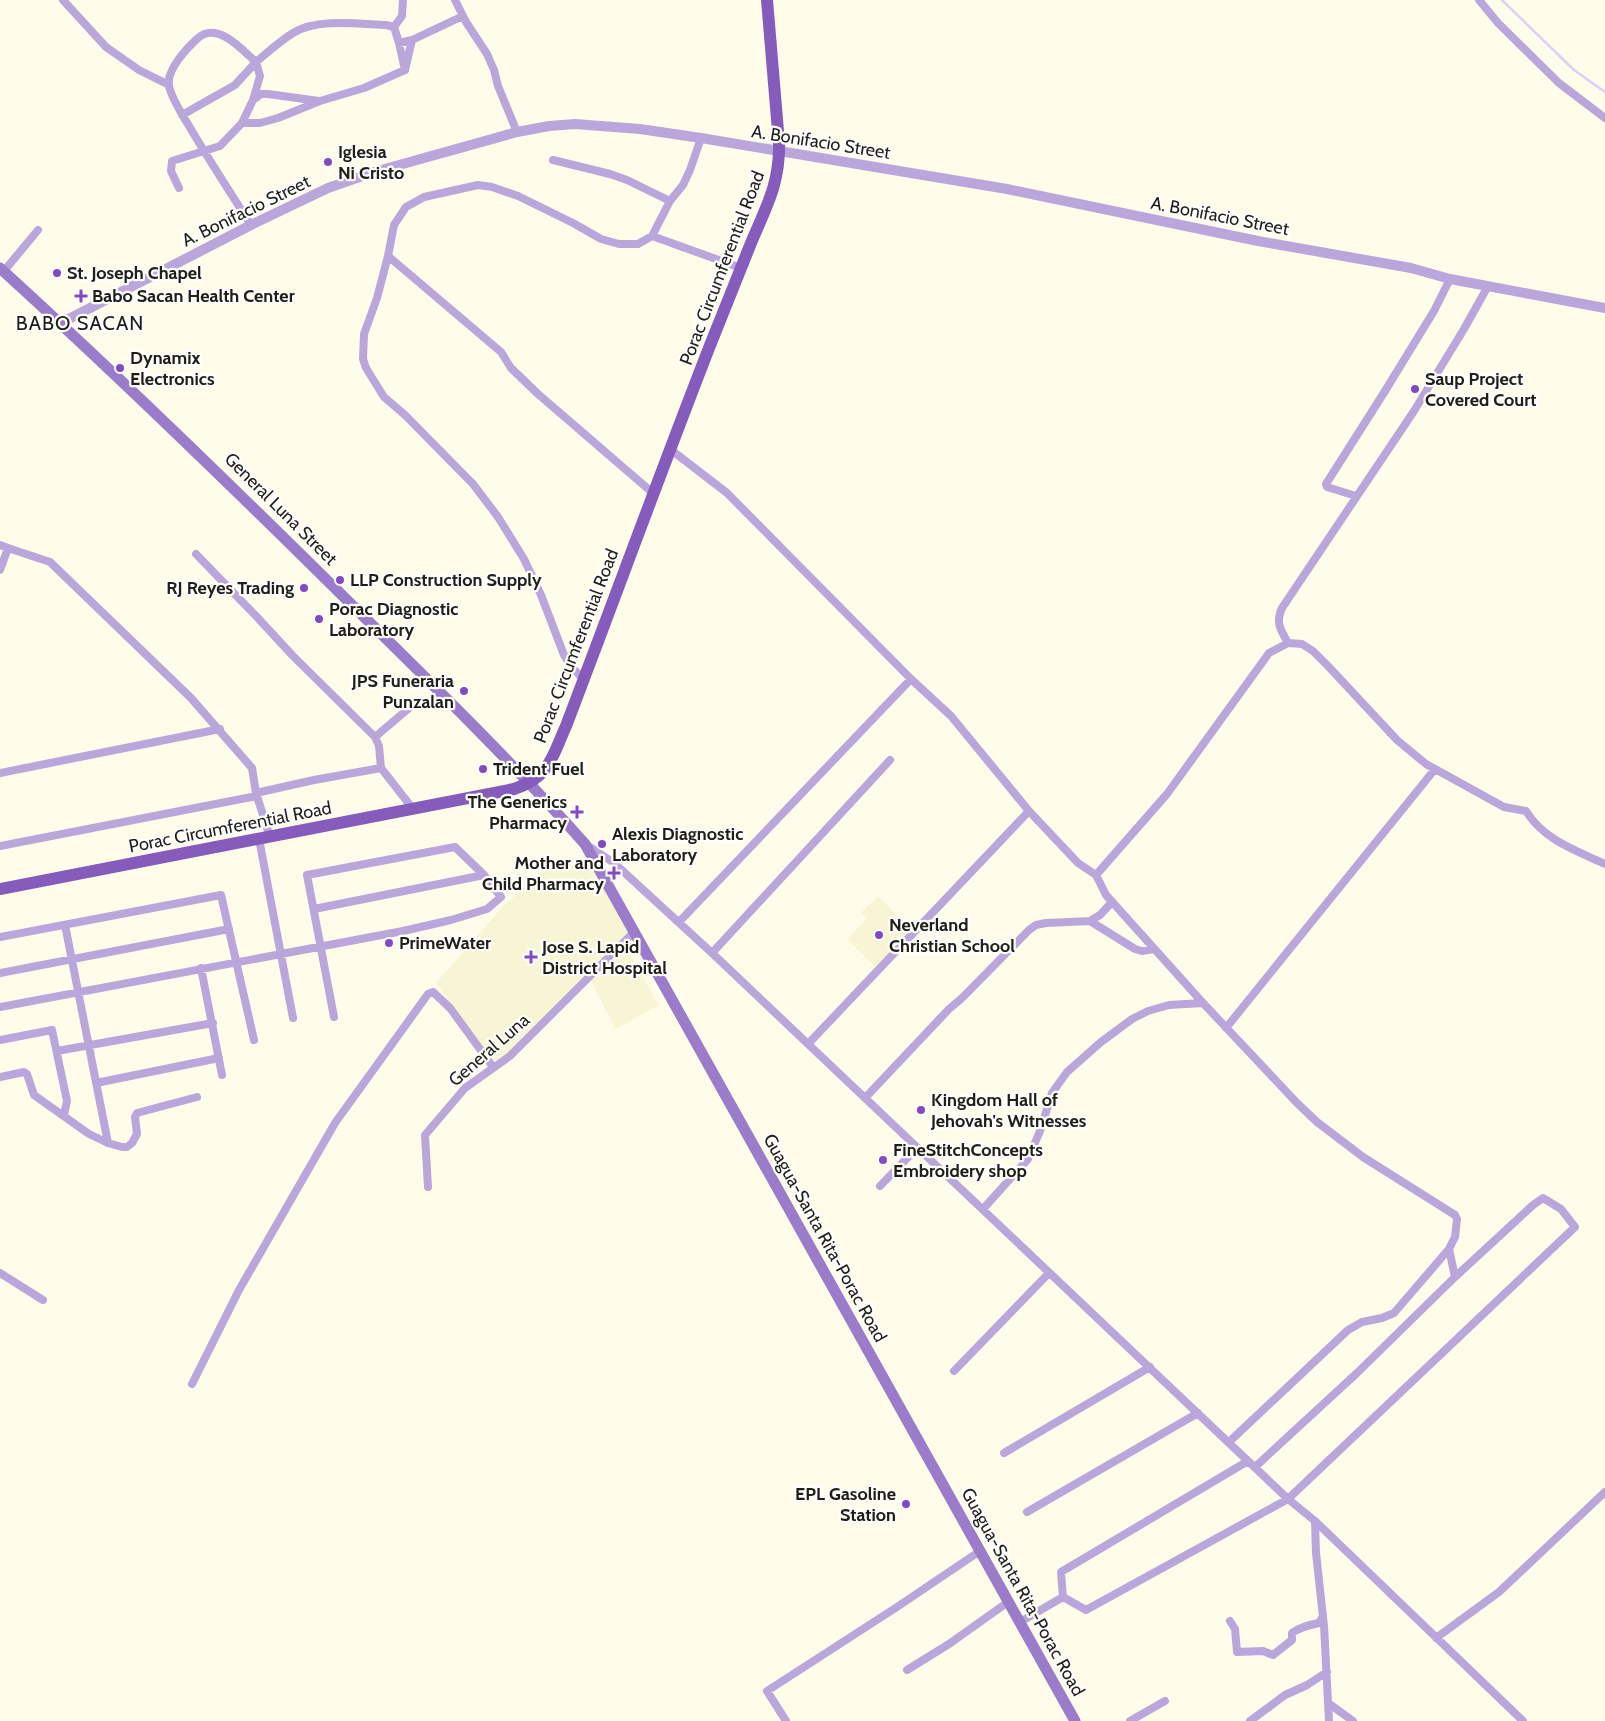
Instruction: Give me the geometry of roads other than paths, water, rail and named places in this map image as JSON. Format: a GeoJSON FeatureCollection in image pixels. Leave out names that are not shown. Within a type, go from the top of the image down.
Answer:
{"type":"FeatureCollection","features":[{"type":"Feature","properties":{"kind":"main road","name":"Porac Circumferential Road"},"geometry":{"type":"LineString","coordinates":[[0,889],[514,789],[530,783],[541,775],[548,765],[566,726],[670,448],[777,178],[779,152],[766,0]]}},
{"type":"Feature","properties":{"kind":"main road","name":"General Luna Street"},"geometry":{"type":"LineString","coordinates":[[2,269],[218,472],[530,783]]}},
{"type":"Feature","properties":{"kind":"main road","name":"Guagua-Santa Rita-Porac Road"},"geometry":{"type":"LineString","coordinates":[[530,783],[585,844],[606,880],[1076,1721]]}},
{"type":"Feature","properties":{"kind":"street"},"geometry":{"type":"LineString","coordinates":[[64,0],[106,47],[139,70],[169,85]]}},
{"type":"Feature","properties":{"kind":"street"},"geometry":{"type":"LineString","coordinates":[[394,27],[402,16],[403,0]]}},
{"type":"Feature","properties":{"kind":"street"},"geometry":{"type":"LineString","coordinates":[[455,0],[487,54],[517,132]]}},
{"type":"Feature","properties":{"kind":"street"},"geometry":{"type":"LineString","coordinates":[[1479,0],[1498,23],[1560,83],[1605,118]]}},
{"type":"Feature","properties":{"kind":"street"},"geometry":{"type":"LineString","coordinates":[[399,43],[412,40],[463,16]]}},
{"type":"Feature","properties":{"kind":"street"},"geometry":{"type":"LineString","coordinates":[[182,115],[235,85],[256,62],[294,32],[311,26],[334,23],[394,27]]}},
{"type":"Feature","properties":{"kind":"street"},"geometry":{"type":"LineString","coordinates":[[394,27],[405,70]]}},
{"type":"Feature","properties":{"kind":"street"},"geometry":{"type":"LineString","coordinates":[[179,188],[170,171],[172,161],[204,152],[220,146],[242,123],[253,100],[260,76],[256,62],[230,39],[216,33],[201,35],[180,56],[170,78],[169,85],[182,115],[204,152],[251,225]]}},
{"type":"Feature","properties":{"kind":"street"},"geometry":{"type":"LineString","coordinates":[[405,70],[412,40]]}},
{"type":"Feature","properties":{"kind":"street"},"geometry":{"type":"LineString","coordinates":[[242,123],[260,123],[320,101],[364,88],[405,70]]}},
{"type":"Feature","properties":{"kind":"street"},"geometry":{"type":"LineString","coordinates":[[253,100],[261,94],[268,94],[320,101]]}},
{"type":"Feature","properties":{"kind":"street","name":"A. Bonifacio Street"},"geometry":{"type":"LineString","coordinates":[[61,323],[251,225],[328,188],[374,172],[517,132],[549,126],[575,124],[640,129],[701,138],[1007,189],[1605,308]]}},
{"type":"Feature","properties":{"kind":"street"},"geometry":{"type":"LineString","coordinates":[[584,680],[570,665],[564,655],[541,595],[524,559],[498,517],[473,484],[405,414],[384,397],[366,368],[363,359],[364,334],[377,298],[394,225],[406,206],[424,197],[478,185],[492,187],[518,196],[601,239],[619,244],[638,244],[652,236],[670,201],[683,185],[701,138]]}},
{"type":"Feature","properties":{"kind":"street"},"geometry":{"type":"LineString","coordinates":[[553,160],[610,174],[627,180],[670,201]]}},
{"type":"Feature","properties":{"kind":"street"},"geometry":{"type":"LineString","coordinates":[[2,269],[38,230]]}},
{"type":"Feature","properties":{"kind":"street"},"geometry":{"type":"LineString","coordinates":[[652,236],[741,268]]}},
{"type":"Feature","properties":{"kind":"street"},"geometry":{"type":"LineString","coordinates":[[388,256],[501,352],[510,368],[538,394],[654,494]]}},
{"type":"Feature","properties":{"kind":"street"},"geometry":{"type":"LineString","coordinates":[[1356,496],[1327,487],[1326,484],[1386,391],[1434,311],[1450,278]]}},
{"type":"Feature","properties":{"kind":"street"},"geometry":{"type":"LineString","coordinates":[[1288,644],[1278,625],[1277,617],[1305,572],[1414,412],[1488,286]]}},
{"type":"Feature","properties":{"kind":"street"},"geometry":{"type":"LineString","coordinates":[[670,448],[727,493],[911,679],[951,716],[1029,811],[1078,863],[1096,876],[1106,895],[1154,949],[1226,1028],[1317,1122],[1363,1156],[1455,1215],[1457,1219],[1455,1237],[1448,1249],[1394,1313],[1382,1318],[1362,1322],[1348,1330],[1229,1442]]}},
{"type":"Feature","properties":{"kind":"street"},"geometry":{"type":"LineString","coordinates":[[0,545],[50,562],[191,698],[252,768],[293,1018]]}},
{"type":"Feature","properties":{"kind":"street"},"geometry":{"type":"LineString","coordinates":[[0,570],[8,548]]}},
{"type":"Feature","properties":{"kind":"street"},"geometry":{"type":"LineString","coordinates":[[196,554],[293,656],[375,737],[380,746],[382,768],[413,809]]}},
{"type":"Feature","properties":{"kind":"street"},"geometry":{"type":"LineString","coordinates":[[1096,876],[1166,794],[1269,653],[1288,644],[1302,644],[1313,651],[1351,689],[1397,740],[1435,769],[1504,807],[1526,810],[1533,822],[1559,843],[1605,864]]}},
{"type":"Feature","properties":{"kind":"street"},"geometry":{"type":"LineString","coordinates":[[679,922],[911,679]]}},
{"type":"Feature","properties":{"kind":"street"},"geometry":{"type":"LineString","coordinates":[[375,737],[415,703]]}},
{"type":"Feature","properties":{"kind":"street"},"geometry":{"type":"LineString","coordinates":[[0,773],[220,729]]}},
{"type":"Feature","properties":{"kind":"street"},"geometry":{"type":"LineString","coordinates":[[712,953],[890,760]]}},
{"type":"Feature","properties":{"kind":"street"},"geometry":{"type":"LineString","coordinates":[[0,846],[257,795],[314,780],[382,768]]}},
{"type":"Feature","properties":{"kind":"street"},"geometry":{"type":"LineString","coordinates":[[1226,1028],[1435,769]]}},
{"type":"Feature","properties":{"kind":"street"},"geometry":{"type":"LineString","coordinates":[[808,1044],[1029,811]]}},
{"type":"Feature","properties":{"kind":"street"},"geometry":{"type":"LineString","coordinates":[[585,844],[614,863],[679,922],[983,1209],[1049,1274],[1150,1367],[1288,1499],[1315,1521],[1523,1721]]}},
{"type":"Feature","properties":{"kind":"street"},"geometry":{"type":"LineString","coordinates":[[0,1007],[201,968],[321,947],[403,931],[451,920],[487,909],[501,897],[484,875],[455,848],[307,875],[314,909],[321,947],[334,1017]]}},
{"type":"Feature","properties":{"kind":"street"},"geometry":{"type":"LineString","coordinates":[[314,909],[484,875]]}},
{"type":"Feature","properties":{"kind":"street"},"geometry":{"type":"LineString","coordinates":[[0,937],[220,894],[254,1040]]}},
{"type":"Feature","properties":{"kind":"street"},"geometry":{"type":"LineString","coordinates":[[865,1098],[948,1009],[962,998],[1029,930],[1036,925],[1046,923],[1090,921],[1100,915],[1112,902]]}},
{"type":"Feature","properties":{"kind":"street"},"geometry":{"type":"LineString","coordinates":[[1090,921],[1134,949],[1142,951],[1154,949]]}},
{"type":"Feature","properties":{"kind":"street"},"geometry":{"type":"LineString","coordinates":[[65,925],[108,1143]]}},
{"type":"Feature","properties":{"kind":"street"},"geometry":{"type":"LineString","coordinates":[[0,973],[229,929]]}},
{"type":"Feature","properties":{"kind":"street","name":"General Luna"},"geometry":{"type":"LineString","coordinates":[[428,1187],[425,1135],[465,1088],[510,1056],[634,932]]}},
{"type":"Feature","properties":{"kind":"street"},"geometry":{"type":"LineString","coordinates":[[201,968],[222,1076]]}},
{"type":"Feature","properties":{"kind":"street"},"geometry":{"type":"LineString","coordinates":[[192,1384],[239,1290],[335,1123],[428,994],[433,992],[450,1008],[492,1067]]}},
{"type":"Feature","properties":{"kind":"street"},"geometry":{"type":"LineString","coordinates":[[983,1209],[1028,1159],[1040,1131],[1052,1093],[1067,1072],[1118,1028],[1132,1019],[1148,1011],[1169,1005],[1203,1003]]}},
{"type":"Feature","properties":{"kind":"street"},"geometry":{"type":"LineString","coordinates":[[57,1052],[213,1023]]}},
{"type":"Feature","properties":{"kind":"street"},"geometry":{"type":"LineString","coordinates":[[0,1040],[53,1031],[67,1104],[64,1115]]}},
{"type":"Feature","properties":{"kind":"street"},"geometry":{"type":"LineString","coordinates":[[96,1083],[219,1058]]}},
{"type":"Feature","properties":{"kind":"street"},"geometry":{"type":"LineString","coordinates":[[0,1077],[24,1072],[27,1074],[34,1094],[89,1134],[122,1147],[132,1143],[137,1134],[135,1117],[137,1113],[197,1097]]}},
{"type":"Feature","properties":{"kind":"street"},"geometry":{"type":"LineString","coordinates":[[880,1186],[917,1148]]}},
{"type":"Feature","properties":{"kind":"street"},"geometry":{"type":"LineString","coordinates":[[1064,1597],[1086,1610],[1288,1499],[1575,1227],[1561,1209],[1542,1198],[1533,1205],[1455,1277],[1336,1393],[1254,1467]]}},
{"type":"Feature","properties":{"kind":"street"},"geometry":{"type":"LineString","coordinates":[[1448,1249],[1455,1277]]}},
{"type":"Feature","properties":{"kind":"street"},"geometry":{"type":"LineString","coordinates":[[0,1274],[43,1300]]}},
{"type":"Feature","properties":{"kind":"street"},"geometry":{"type":"LineString","coordinates":[[954,1371],[1049,1274]]}},
{"type":"Feature","properties":{"kind":"street"},"geometry":{"type":"LineString","coordinates":[[1004,1453],[1150,1367]]}},
{"type":"Feature","properties":{"kind":"street"},"geometry":{"type":"LineString","coordinates":[[1027,1512],[1198,1413]]}},
{"type":"Feature","properties":{"kind":"street"},"geometry":{"type":"LineString","coordinates":[[1064,1597],[1061,1572],[1248,1461]]}},
{"type":"Feature","properties":{"kind":"street"},"geometry":{"type":"LineString","coordinates":[[1436,1638],[1499,1592],[1605,1492]]}},
{"type":"Feature","properties":{"kind":"street"},"geometry":{"type":"LineString","coordinates":[[1315,1521],[1329,1721]]}},
{"type":"Feature","properties":{"kind":"street"},"geometry":{"type":"LineString","coordinates":[[786,1721],[767,1691],[897,1608],[980,1551]]}},
{"type":"Feature","properties":{"kind":"street"},"geometry":{"type":"LineString","coordinates":[[1020,1622],[1064,1597]]}},
{"type":"Feature","properties":{"kind":"street"},"geometry":{"type":"LineString","coordinates":[[907,1670],[949,1644],[1008,1602]]}},
{"type":"Feature","properties":{"kind":"street"},"geometry":{"type":"LineString","coordinates":[[1230,1620],[1235,1629],[1237,1652],[1263,1651],[1273,1655],[1292,1640],[1292,1633],[1303,1626],[1319,1623],[1323,1616]]}},
{"type":"Feature","properties":{"kind":"street"},"geometry":{"type":"LineString","coordinates":[[1250,1721],[1285,1695],[1307,1685],[1327,1672]]}},
{"type":"Feature","properties":{"kind":"street"},"geometry":{"type":"LineString","coordinates":[[1130,1721],[1165,1701]]}},
{"type":"Feature","properties":{"kind":"street"},"geometry":{"type":"LineString","coordinates":[[1328,1703],[1353,1721]]}},
{"type":"Feature","properties":{"kind":"waterway"},"geometry":{"type":"LineString","coordinates":[[1502,0],[1574,70],[1605,92]]}},
{"type":"Feature","properties":{"kind":"place","name":"Iglesia Ni Cristo"},"geometry":{"type":"Point","coordinates":[328,162]}},
{"type":"Feature","properties":{"kind":"place","name":"St. Joseph Chapel"},"geometry":{"type":"Point","coordinates":[57,273]}},
{"type":"Feature","properties":{"kind":"place","name":"Babo Sacan Health Center"},"geometry":{"type":"Point","coordinates":[81,296]}},
{"type":"Feature","properties":{"kind":"place","name":"Dynamix Electronics"},"geometry":{"type":"Point","coordinates":[120,368]}},
{"type":"Feature","properties":{"kind":"place","name":"Saup Project Covered Court"},"geometry":{"type":"Point","coordinates":[1415,389]}},
{"type":"Feature","properties":{"kind":"place","name":"LLP Construction Supply"},"geometry":{"type":"Point","coordinates":[340,580]}},
{"type":"Feature","properties":{"kind":"place","name":"RJ Reyes Trading"},"geometry":{"type":"Point","coordinates":[304,588]}},
{"type":"Feature","properties":{"kind":"place","name":"Porac Diagnostic Laboratory"},"geometry":{"type":"Point","coordinates":[319,619]}},
{"type":"Feature","properties":{"kind":"place","name":"JPS Funeraria Punzalan"},"geometry":{"type":"Point","coordinates":[464,691]}},
{"type":"Feature","properties":{"kind":"place","name":"Trident Fuel"},"geometry":{"type":"Point","coordinates":[483,769]}},
{"type":"Feature","properties":{"kind":"place","name":"The Generics Pharmacy"},"geometry":{"type":"Point","coordinates":[577,812]}},
{"type":"Feature","properties":{"kind":"place","name":"Alexis Diagnostic Laboratory"},"geometry":{"type":"Point","coordinates":[602,844]}},
{"type":"Feature","properties":{"kind":"place","name":"Mother and Child Pharmacy"},"geometry":{"type":"Point","coordinates":[614,873]}},
{"type":"Feature","properties":{"kind":"place","name":"Neverland Christian School"},"geometry":{"type":"Point","coordinates":[879,935]}},
{"type":"Feature","properties":{"kind":"place","name":"PrimeWater"},"geometry":{"type":"Point","coordinates":[389,943]}},
{"type":"Feature","properties":{"kind":"place","name":"Jose S. Lapid District Hospital"},"geometry":{"type":"Point","coordinates":[531,957]}},
{"type":"Feature","properties":{"kind":"place","name":"Kingdom Hall of Jehovah's Witnesses"},"geometry":{"type":"Point","coordinates":[921,1110]}},
{"type":"Feature","properties":{"kind":"place","name":"FineStitchConcepts Embroidery shop"},"geometry":{"type":"Point","coordinates":[883,1160]}},
{"type":"Feature","properties":{"kind":"place","name":"EPL Gasoline Station"},"geometry":{"type":"Point","coordinates":[906,1504]}},
{"type":"Feature","properties":{"kind":"district","name":"BABO SACAN"},"geometry":{"type":"Point","coordinates":[80,323]}}]}
